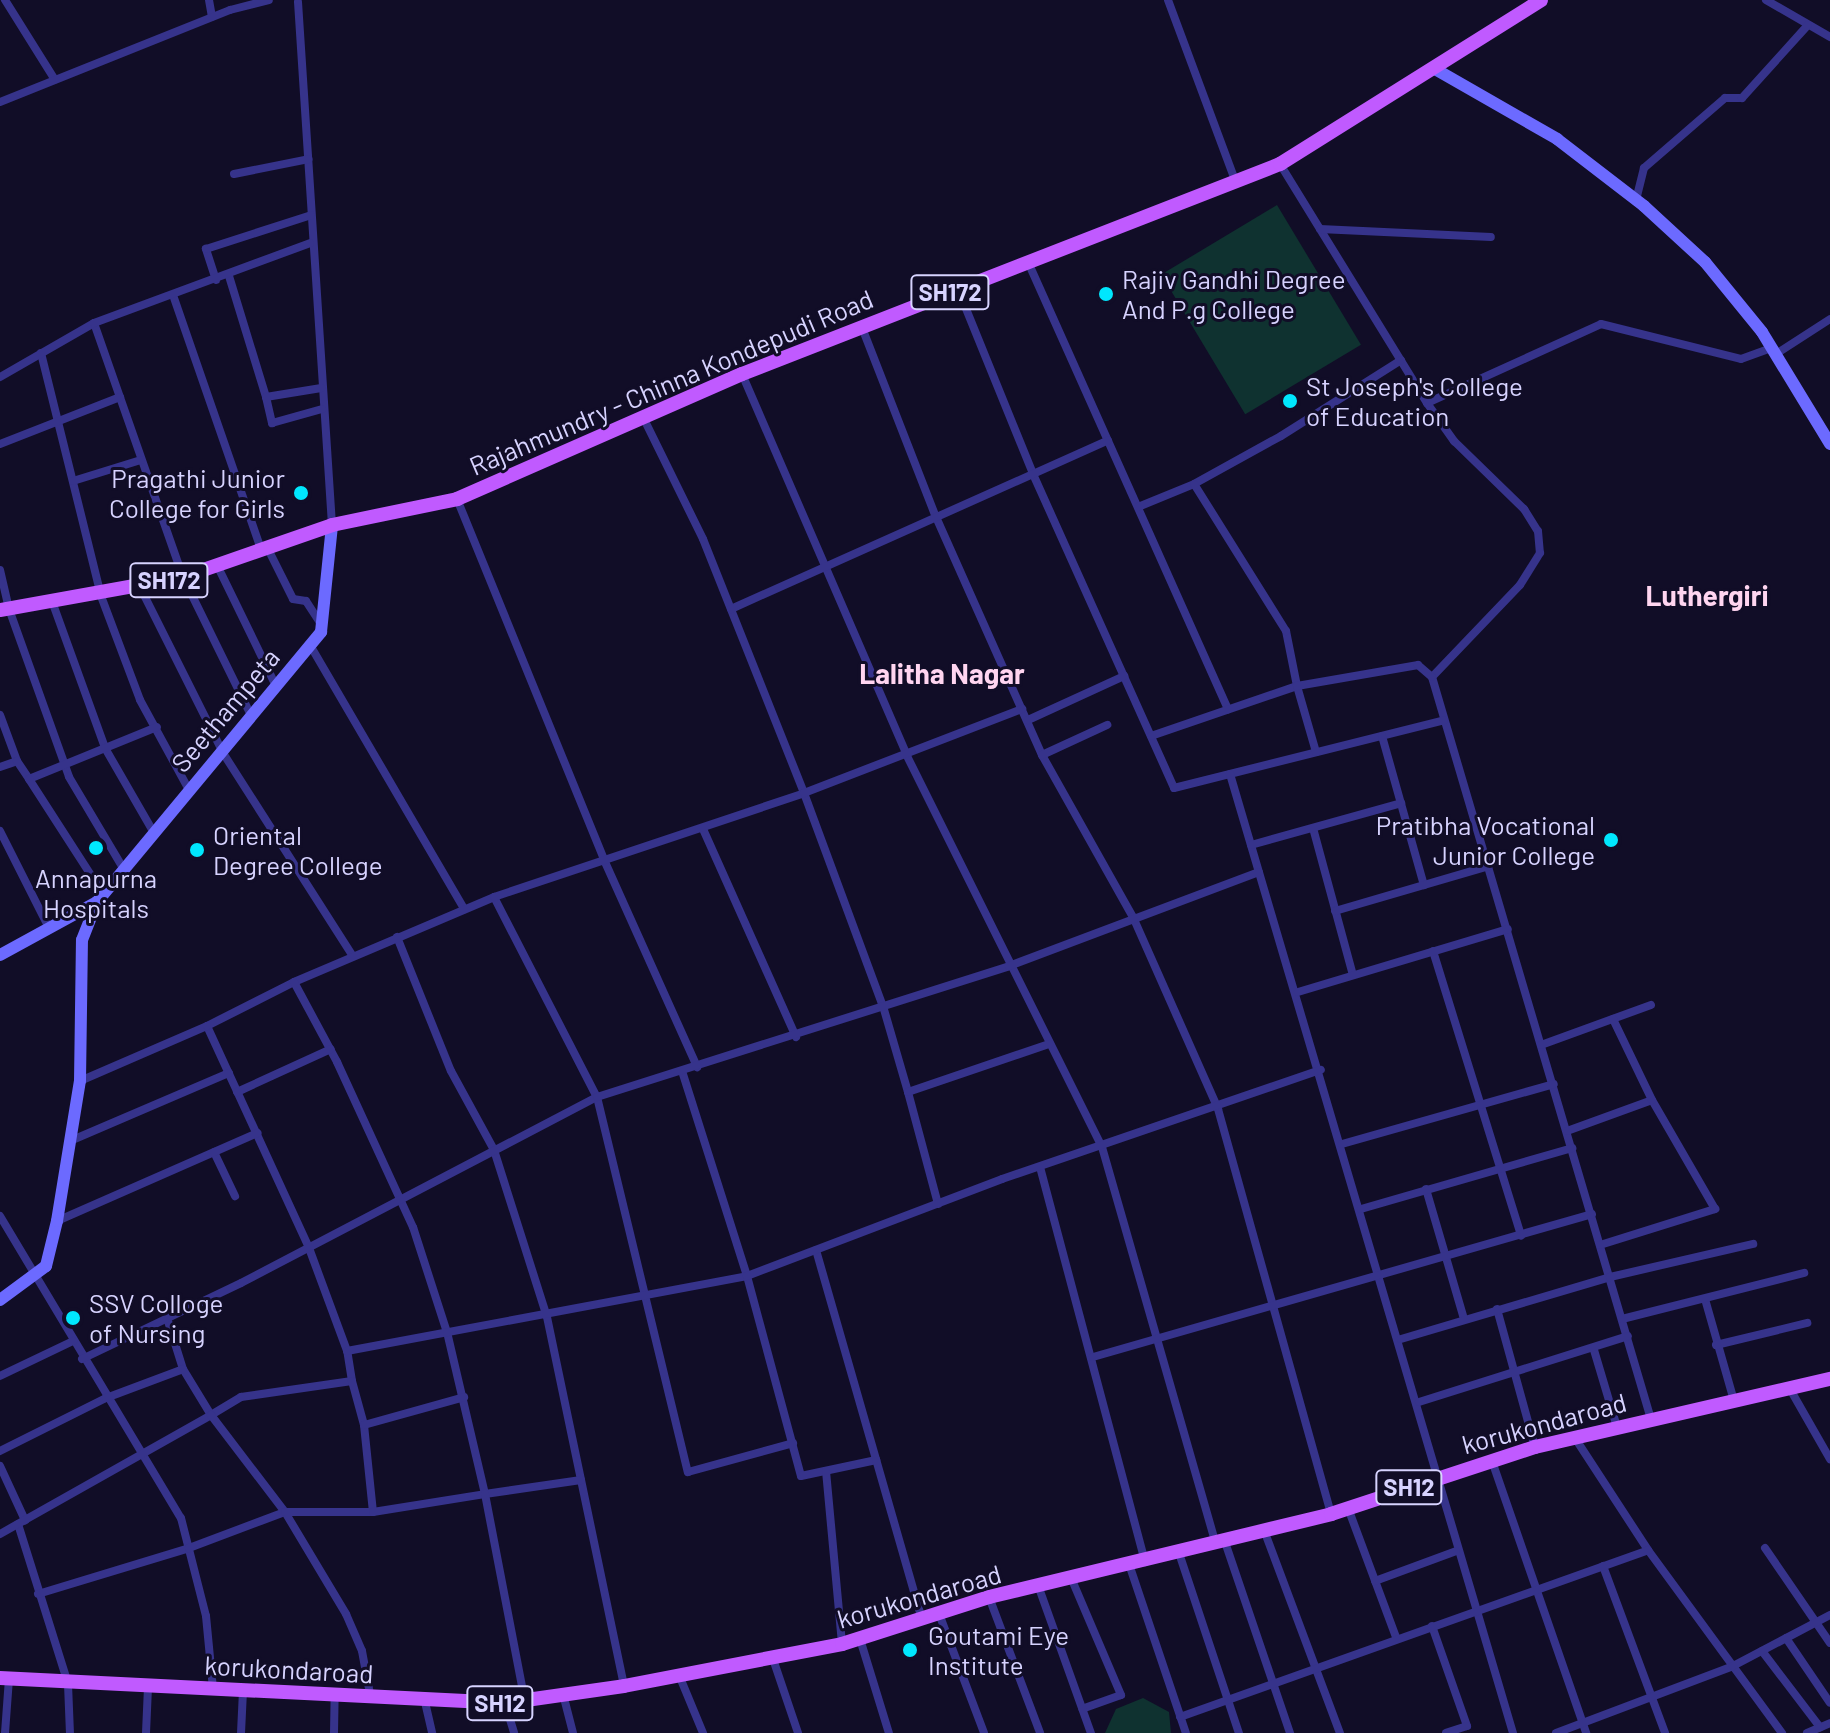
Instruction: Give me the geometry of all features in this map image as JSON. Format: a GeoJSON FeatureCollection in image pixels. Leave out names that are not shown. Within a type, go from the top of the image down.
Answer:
{"type":"FeatureCollection","features":[{"type":"Feature","properties":{"kind":"main road","name":"Rajahmundry - Chinna Kondepudi Road"},"geometry":{"type":"LineString","coordinates":[[4,610],[101,596],[183,577],[332,525],[457,499],[861,325],[1280,164],[1541,0]]}},
{"type":"Feature","properties":{"kind":"main road","name":"korukondaroad"},"geometry":{"type":"LineString","coordinates":[[4,1679],[370,1694],[425,1702],[505,1703],[624,1686],[771,1655],[842,1644],[989,1597],[1130,1567],[1331,1514],[1535,1447],[1830,1379]]}},
{"type":"Feature","properties":{"kind":"street"},"geometry":{"type":"LineString","coordinates":[[5,0],[55,80]]}},
{"type":"Feature","properties":{"kind":"street"},"geometry":{"type":"LineString","coordinates":[[209,0],[212,17]]}},
{"type":"Feature","properties":{"kind":"street"},"geometry":{"type":"LineString","coordinates":[[0,102],[212,17],[269,0]]}},
{"type":"Feature","properties":{"kind":"street"},"geometry":{"type":"LineString","coordinates":[[1168,0],[1235,180]]}},
{"type":"Feature","properties":{"kind":"street"},"geometry":{"type":"LineString","coordinates":[[1766,0],[1830,37]]}},
{"type":"Feature","properties":{"kind":"street"},"geometry":{"type":"LineString","coordinates":[[296,1],[309,159],[310,243],[332,525],[323,627]]}},
{"type":"Feature","properties":{"kind":"street"},"geometry":{"type":"LineString","coordinates":[[1636,200],[1644,168],[1725,98],[1742,98],[1808,25]]}},
{"type":"Feature","properties":{"kind":"street"},"geometry":{"type":"LineString","coordinates":[[1435,69],[1557,139],[1636,200],[1705,262],[1774,351],[1830,444]]}},
{"type":"Feature","properties":{"kind":"street"},"geometry":{"type":"LineString","coordinates":[[234,174],[309,159]]}},
{"type":"Feature","properties":{"kind":"street"},"geometry":{"type":"LineString","coordinates":[[1280,164],[1427,403],[1488,479],[1524,509],[1538,531],[1540,553],[1520,585],[1432,677]]}},
{"type":"Feature","properties":{"kind":"street"},"geometry":{"type":"LineString","coordinates":[[216,280],[206,249],[311,215]]}},
{"type":"Feature","properties":{"kind":"street"},"geometry":{"type":"LineString","coordinates":[[1320,229],[1491,237]]}},
{"type":"Feature","properties":{"kind":"street"},"geometry":{"type":"LineString","coordinates":[[0,377],[94,323],[229,276],[310,243]]}},
{"type":"Feature","properties":{"kind":"street"},"geometry":{"type":"LineString","coordinates":[[1028,262],[1228,709]]}},
{"type":"Feature","properties":{"kind":"street"},"geometry":{"type":"LineString","coordinates":[[229,276],[272,423],[322,409]]}},
{"type":"Feature","properties":{"kind":"street"},"geometry":{"type":"LineString","coordinates":[[958,289],[1033,474],[1174,788],[1444,720]]}},
{"type":"Feature","properties":{"kind":"street"},"geometry":{"type":"LineString","coordinates":[[173,295],[264,548],[293,599],[306,601],[323,627]]}},
{"type":"Feature","properties":{"kind":"street"},"geometry":{"type":"LineString","coordinates":[[1427,403],[1601,324],[1741,359],[1774,351],[1830,319]]}},
{"type":"Feature","properties":{"kind":"street"},"geometry":{"type":"LineString","coordinates":[[94,323],[183,577],[251,715]]}},
{"type":"Feature","properties":{"kind":"street"},"geometry":{"type":"LineString","coordinates":[[861,325],[936,517],[1042,755],[1133,917],[1218,1109],[1269,1304],[1331,1514]]}},
{"type":"Feature","properties":{"kind":"street"},"geometry":{"type":"LineString","coordinates":[[41,353],[61,423],[101,596],[140,700],[188,788]]}},
{"type":"Feature","properties":{"kind":"street"},"geometry":{"type":"LineString","coordinates":[[1138,507],[1194,484],[1401,360]]}},
{"type":"Feature","properties":{"kind":"street"},"geometry":{"type":"LineString","coordinates":[[742,374],[907,756],[1009,966],[1102,1147],[1221,1543],[1290,1733]]}},
{"type":"Feature","properties":{"kind":"street"},"geometry":{"type":"LineString","coordinates":[[266,397],[321,388]]}},
{"type":"Feature","properties":{"kind":"street"},"geometry":{"type":"LineString","coordinates":[[0,444],[61,423],[120,397]]}},
{"type":"Feature","properties":{"kind":"street"},"geometry":{"type":"LineString","coordinates":[[643,417],[731,609],[804,793],[883,1006],[938,1204]]}},
{"type":"Feature","properties":{"kind":"street"},"geometry":{"type":"LineString","coordinates":[[731,609],[1108,440]]}},
{"type":"Feature","properties":{"kind":"street"},"geometry":{"type":"LineString","coordinates":[[73,481],[141,460]]}},
{"type":"Feature","properties":{"kind":"street"},"geometry":{"type":"LineString","coordinates":[[1194,484],[1286,631],[1297,686],[1316,752]]}},
{"type":"Feature","properties":{"kind":"street"},"geometry":{"type":"LineString","coordinates":[[457,499],[605,862],[697,1067]]}},
{"type":"Feature","properties":{"kind":"street"},"geometry":{"type":"LineString","coordinates":[[217,565],[275,684]]}},
{"type":"Feature","properties":{"kind":"street"},"geometry":{"type":"LineString","coordinates":[[0,570],[4,610],[77,793],[123,868]]}},
{"type":"Feature","properties":{"kind":"street"},"geometry":{"type":"LineString","coordinates":[[140,587],[223,753],[353,956]]}},
{"type":"Feature","properties":{"kind":"street"},"geometry":{"type":"LineString","coordinates":[[53,604],[105,748],[153,831]]}},
{"type":"Feature","properties":{"kind":"street","name":"Seethampeta"},"geometry":{"type":"LineString","coordinates":[[100,898],[188,788],[223,753],[323,627]]}},
{"type":"Feature","properties":{"kind":"street"},"geometry":{"type":"LineString","coordinates":[[310,645],[464,909]]}},
{"type":"Feature","properties":{"kind":"street"},"geometry":{"type":"LineString","coordinates":[[1151,736],[1297,686],[1418,665],[1432,677],[1651,1419]]}},
{"type":"Feature","properties":{"kind":"street"},"geometry":{"type":"LineString","coordinates":[[1028,720],[1124,676]]}},
{"type":"Feature","properties":{"kind":"street"},"geometry":{"type":"LineString","coordinates":[[80,1081],[207,1026],[294,982],[494,897],[703,829],[907,756],[1022,709]]}},
{"type":"Feature","properties":{"kind":"street"},"geometry":{"type":"LineString","coordinates":[[0,715],[17,761],[100,898]]}},
{"type":"Feature","properties":{"kind":"street"},"geometry":{"type":"LineString","coordinates":[[1042,755],[1107,725]]}},
{"type":"Feature","properties":{"kind":"street"},"geometry":{"type":"LineString","coordinates":[[29,779],[157,727]]}},
{"type":"Feature","properties":{"kind":"street"},"geometry":{"type":"LineString","coordinates":[[1382,736],[1424,885]]}},
{"type":"Feature","properties":{"kind":"street"},"geometry":{"type":"LineString","coordinates":[[0,767],[17,761]]}},
{"type":"Feature","properties":{"kind":"street"},"geometry":{"type":"LineString","coordinates":[[1230,774],[1401,1339],[1456,1551],[1513,1733]]}},
{"type":"Feature","properties":{"kind":"street"},"geometry":{"type":"LineString","coordinates":[[1251,845],[1401,803]]}},
{"type":"Feature","properties":{"kind":"street"},"geometry":{"type":"LineString","coordinates":[[1313,828],[1353,975]]}},
{"type":"Feature","properties":{"kind":"street"},"geometry":{"type":"LineString","coordinates":[[703,829],[796,1037]]}},
{"type":"Feature","properties":{"kind":"street"},"geometry":{"type":"LineString","coordinates":[[0,831],[49,928]]}},
{"type":"Feature","properties":{"kind":"street"},"geometry":{"type":"LineString","coordinates":[[1335,911],[1489,866]]}},
{"type":"Feature","properties":{"kind":"street"},"geometry":{"type":"LineString","coordinates":[[82,1359],[309,1248],[597,1097],[796,1037],[1009,966],[1259,872]]}},
{"type":"Feature","properties":{"kind":"street"},"geometry":{"type":"LineString","coordinates":[[494,897],[597,1097],[688,1472],[793,1443]]}},
{"type":"Feature","properties":{"kind":"street"},"geometry":{"type":"LineString","coordinates":[[0,955],[100,898]]}},
{"type":"Feature","properties":{"kind":"street"},"geometry":{"type":"LineString","coordinates":[[0,1300],[39,1276],[46,1266],[57,1221],[80,1081],[82,940],[100,898]]}},
{"type":"Feature","properties":{"kind":"street"},"geometry":{"type":"LineString","coordinates":[[1298,992],[1508,929]]}},
{"type":"Feature","properties":{"kind":"street"},"geometry":{"type":"LineString","coordinates":[[397,937],[451,1071],[494,1150],[547,1317],[624,1686]]}},
{"type":"Feature","properties":{"kind":"street"},"geometry":{"type":"LineString","coordinates":[[1433,951],[1521,1236]]}},
{"type":"Feature","properties":{"kind":"street"},"geometry":{"type":"LineString","coordinates":[[294,982],[331,1049],[400,1201],[447,1332],[485,1494],[525,1701]]}},
{"type":"Feature","properties":{"kind":"street"},"geometry":{"type":"LineString","coordinates":[[1541,1045],[1651,1005]]}},
{"type":"Feature","properties":{"kind":"street"},"geometry":{"type":"LineString","coordinates":[[1600,1245],[1715,1209],[1652,1100],[1613,1019]]}},
{"type":"Feature","properties":{"kind":"street"},"geometry":{"type":"LineString","coordinates":[[207,1026],[309,1248],[347,1351],[364,1425],[373,1512]]}},
{"type":"Feature","properties":{"kind":"street"},"geometry":{"type":"LineString","coordinates":[[908,1092],[1049,1044]]}},
{"type":"Feature","properties":{"kind":"street"},"geometry":{"type":"LineString","coordinates":[[237,1092],[331,1049]]}},
{"type":"Feature","properties":{"kind":"street"},"geometry":{"type":"LineString","coordinates":[[347,1351],[547,1317],[747,1276],[1040,1167],[1218,1109],[1321,1070]]}},
{"type":"Feature","properties":{"kind":"street"},"geometry":{"type":"LineString","coordinates":[[682,1071],[747,1276],[801,1476],[876,1460]]}},
{"type":"Feature","properties":{"kind":"street"},"geometry":{"type":"LineString","coordinates":[[70,1141],[229,1073]]}},
{"type":"Feature","properties":{"kind":"street"},"geometry":{"type":"LineString","coordinates":[[1342,1144],[1554,1084]]}},
{"type":"Feature","properties":{"kind":"street"},"geometry":{"type":"LineString","coordinates":[[1567,1131],[1652,1100]]}},
{"type":"Feature","properties":{"kind":"street"},"geometry":{"type":"LineString","coordinates":[[57,1221],[257,1133]]}},
{"type":"Feature","properties":{"kind":"street"},"geometry":{"type":"LineString","coordinates":[[1361,1209],[1572,1148]]}},
{"type":"Feature","properties":{"kind":"street"},"geometry":{"type":"LineString","coordinates":[[214,1152],[235,1196]]}},
{"type":"Feature","properties":{"kind":"street"},"geometry":{"type":"LineString","coordinates":[[1040,1167],[1093,1357],[1145,1562]]}},
{"type":"Feature","properties":{"kind":"street"},"geometry":{"type":"LineString","coordinates":[[1426,1189],[1464,1319]]}},
{"type":"Feature","properties":{"kind":"street"},"geometry":{"type":"LineString","coordinates":[[1093,1357],[1380,1272],[1446,1260],[1592,1214]]}},
{"type":"Feature","properties":{"kind":"street"},"geometry":{"type":"LineString","coordinates":[[1,1221],[39,1276],[82,1359],[181,1518],[206,1616],[213,1689]]}},
{"type":"Feature","properties":{"kind":"street"},"geometry":{"type":"LineString","coordinates":[[1401,1339],[1610,1277],[1753,1244]]}},
{"type":"Feature","properties":{"kind":"street"},"geometry":{"type":"LineString","coordinates":[[816,1250],[921,1617]]}},
{"type":"Feature","properties":{"kind":"street"},"geometry":{"type":"LineString","coordinates":[[1622,1319],[1804,1273]]}},
{"type":"Feature","properties":{"kind":"street"},"geometry":{"type":"LineString","coordinates":[[1705,1299],[1734,1401]]}},
{"type":"Feature","properties":{"kind":"street"},"geometry":{"type":"LineString","coordinates":[[1497,1309],[1517,1372],[1535,1447]]}},
{"type":"Feature","properties":{"kind":"street"},"geometry":{"type":"LineString","coordinates":[[167,1318],[183,1369],[211,1415],[285,1512],[346,1614],[362,1651],[370,1694]]}},
{"type":"Feature","properties":{"kind":"street"},"geometry":{"type":"LineString","coordinates":[[1716,1345],[1807,1323]]}},
{"type":"Feature","properties":{"kind":"street"},"geometry":{"type":"LineString","coordinates":[[1419,1402],[1594,1350],[1628,1336]]}},
{"type":"Feature","properties":{"kind":"street"},"geometry":{"type":"LineString","coordinates":[[0,1376],[73,1341]]}},
{"type":"Feature","properties":{"kind":"street"},"geometry":{"type":"LineString","coordinates":[[1594,1350],[1617,1427]]}},
{"type":"Feature","properties":{"kind":"street"},"geometry":{"type":"LineString","coordinates":[[0,1451],[106,1398],[183,1369]]}},
{"type":"Feature","properties":{"kind":"street"},"geometry":{"type":"LineString","coordinates":[[0,1534],[241,1397],[352,1381]]}},
{"type":"Feature","properties":{"kind":"street"},"geometry":{"type":"LineString","coordinates":[[1790,1389],[1830,1459]]}},
{"type":"Feature","properties":{"kind":"street"},"geometry":{"type":"LineString","coordinates":[[364,1425],[464,1397]]}},
{"type":"Feature","properties":{"kind":"street"},"geometry":{"type":"LineString","coordinates":[[1575,1438],[1648,1550],[1782,1733]]}},
{"type":"Feature","properties":{"kind":"street"},"geometry":{"type":"LineString","coordinates":[[1492,1461],[1586,1733]]}},
{"type":"Feature","properties":{"kind":"street"},"geometry":{"type":"LineString","coordinates":[[0,1466],[22,1522],[38,1594],[68,1684],[70,1733]]}},
{"type":"Feature","properties":{"kind":"street"},"geometry":{"type":"LineString","coordinates":[[826,1471],[842,1644]]}},
{"type":"Feature","properties":{"kind":"street"},"geometry":{"type":"LineString","coordinates":[[38,1594],[189,1548],[285,1512],[373,1512],[581,1480]]}},
{"type":"Feature","properties":{"kind":"street"},"geometry":{"type":"LineString","coordinates":[[1348,1508],[1396,1637]]}},
{"type":"Feature","properties":{"kind":"street"},"geometry":{"type":"LineString","coordinates":[[1264,1530],[1340,1733]]}},
{"type":"Feature","properties":{"kind":"street"},"geometry":{"type":"LineString","coordinates":[[1765,1548],[1830,1643]]}},
{"type":"Feature","properties":{"kind":"street"},"geometry":{"type":"LineString","coordinates":[[1180,1717],[1315,1665],[1648,1550]]}},
{"type":"Feature","properties":{"kind":"street"},"geometry":{"type":"LineString","coordinates":[[1375,1581],[1456,1551]]}},
{"type":"Feature","properties":{"kind":"street"},"geometry":{"type":"LineString","coordinates":[[1179,1553],[1239,1733]]}},
{"type":"Feature","properties":{"kind":"street"},"geometry":{"type":"LineString","coordinates":[[1603,1566],[1649,1697],[1665,1733]]}},
{"type":"Feature","properties":{"kind":"street"},"geometry":{"type":"LineString","coordinates":[[1130,1567],[1186,1733]]}},
{"type":"Feature","properties":{"kind":"street"},"geometry":{"type":"LineString","coordinates":[[1072,1580],[1121,1695],[1082,1709]]}},
{"type":"Feature","properties":{"kind":"street"},"geometry":{"type":"LineString","coordinates":[[1039,1588],[1091,1733]]}},
{"type":"Feature","properties":{"kind":"street"},"geometry":{"type":"LineString","coordinates":[[989,1597],[1040,1733]]}},
{"type":"Feature","properties":{"kind":"street"},"geometry":{"type":"LineString","coordinates":[[938,1611],[984,1733]]}},
{"type":"Feature","properties":{"kind":"street"},"geometry":{"type":"LineString","coordinates":[[1556,1733],[1733,1666],[1830,1615]]}},
{"type":"Feature","properties":{"kind":"street"},"geometry":{"type":"LineString","coordinates":[[1432,1626],[1467,1726],[1446,1733]]}},
{"type":"Feature","properties":{"kind":"street"},"geometry":{"type":"LineString","coordinates":[[1786,1638],[1830,1703]]}},
{"type":"Feature","properties":{"kind":"street"},"geometry":{"type":"LineString","coordinates":[[860,1639],[889,1733]]}},
{"type":"Feature","properties":{"kind":"street"},"geometry":{"type":"LineString","coordinates":[[1762,1651],[1820,1727]]}},
{"type":"Feature","properties":{"kind":"street"},"geometry":{"type":"LineString","coordinates":[[771,1655],[798,1733]]}},
{"type":"Feature","properties":{"kind":"street"},"geometry":{"type":"LineString","coordinates":[[679,1673],[703,1733]]}},
{"type":"Feature","properties":{"kind":"street"},"geometry":{"type":"LineString","coordinates":[[4,1679],[5,1733]]}},
{"type":"Feature","properties":{"kind":"street"},"geometry":{"type":"LineString","coordinates":[[146,1733],[148,1687]]}},
{"type":"Feature","properties":{"kind":"street"},"geometry":{"type":"LineString","coordinates":[[241,1733],[243,1690]]}},
{"type":"Feature","properties":{"kind":"street"},"geometry":{"type":"LineString","coordinates":[[334,1733],[335,1693]]}},
{"type":"Feature","properties":{"kind":"street"},"geometry":{"type":"LineString","coordinates":[[562,1694],[573,1733]]}},
{"type":"Feature","properties":{"kind":"street"},"geometry":{"type":"LineString","coordinates":[[425,1702],[432,1733]]}},
{"type":"Feature","properties":{"kind":"street"},"geometry":{"type":"LineString","coordinates":[[505,1703],[514,1733]]}},
{"type":"Feature","properties":{"kind":"street"},"geometry":{"type":"LineString","coordinates":[[1807,1733],[1830,1723]]}},
{"type":"Feature","properties":{"kind":"green space"},"geometry":{"type":"Polygon","coordinates":[[[1277,205],[1361,345],[1245,414],[1161,275],[1277,205]]]}},
{"type":"Feature","properties":{"kind":"green space"},"geometry":{"type":"Polygon","coordinates":[[[1143,1698],[1169,1712],[1171,1733],[1105,1733],[1116,1709],[1143,1698]]]}},
{"type":"Feature","properties":{"kind":"place","name":"Rajiv Gandhi Degree And P.g College"},"geometry":{"type":"Point","coordinates":[1106,294]}},
{"type":"Feature","properties":{"kind":"place","name":"St Joseph's College of Education"},"geometry":{"type":"Point","coordinates":[1290,401]}},
{"type":"Feature","properties":{"kind":"place","name":"Pragathi Junior College for Girls"},"geometry":{"type":"Point","coordinates":[301,493]}},
{"type":"Feature","properties":{"kind":"place","name":"Pratibha Vocational Junior College"},"geometry":{"type":"Point","coordinates":[1611,840]}},
{"type":"Feature","properties":{"kind":"place","name":"Annapurna Hospitals"},"geometry":{"type":"Point","coordinates":[96,848]}},
{"type":"Feature","properties":{"kind":"place","name":"Oriental Degree College"},"geometry":{"type":"Point","coordinates":[197,850]}},
{"type":"Feature","properties":{"kind":"place","name":"SSV Colloge of Nursing"},"geometry":{"type":"Point","coordinates":[73,1318]}},
{"type":"Feature","properties":{"kind":"place","name":"Goutami Eye Institute"},"geometry":{"type":"Point","coordinates":[910,1650]}},
{"type":"Feature","properties":{"kind":"district","name":"Luthergiri"},"geometry":{"type":"Point","coordinates":[1707,595]}},
{"type":"Feature","properties":{"kind":"district","name":"Lalitha Nagar"},"geometry":{"type":"Point","coordinates":[942,673]}}]}
